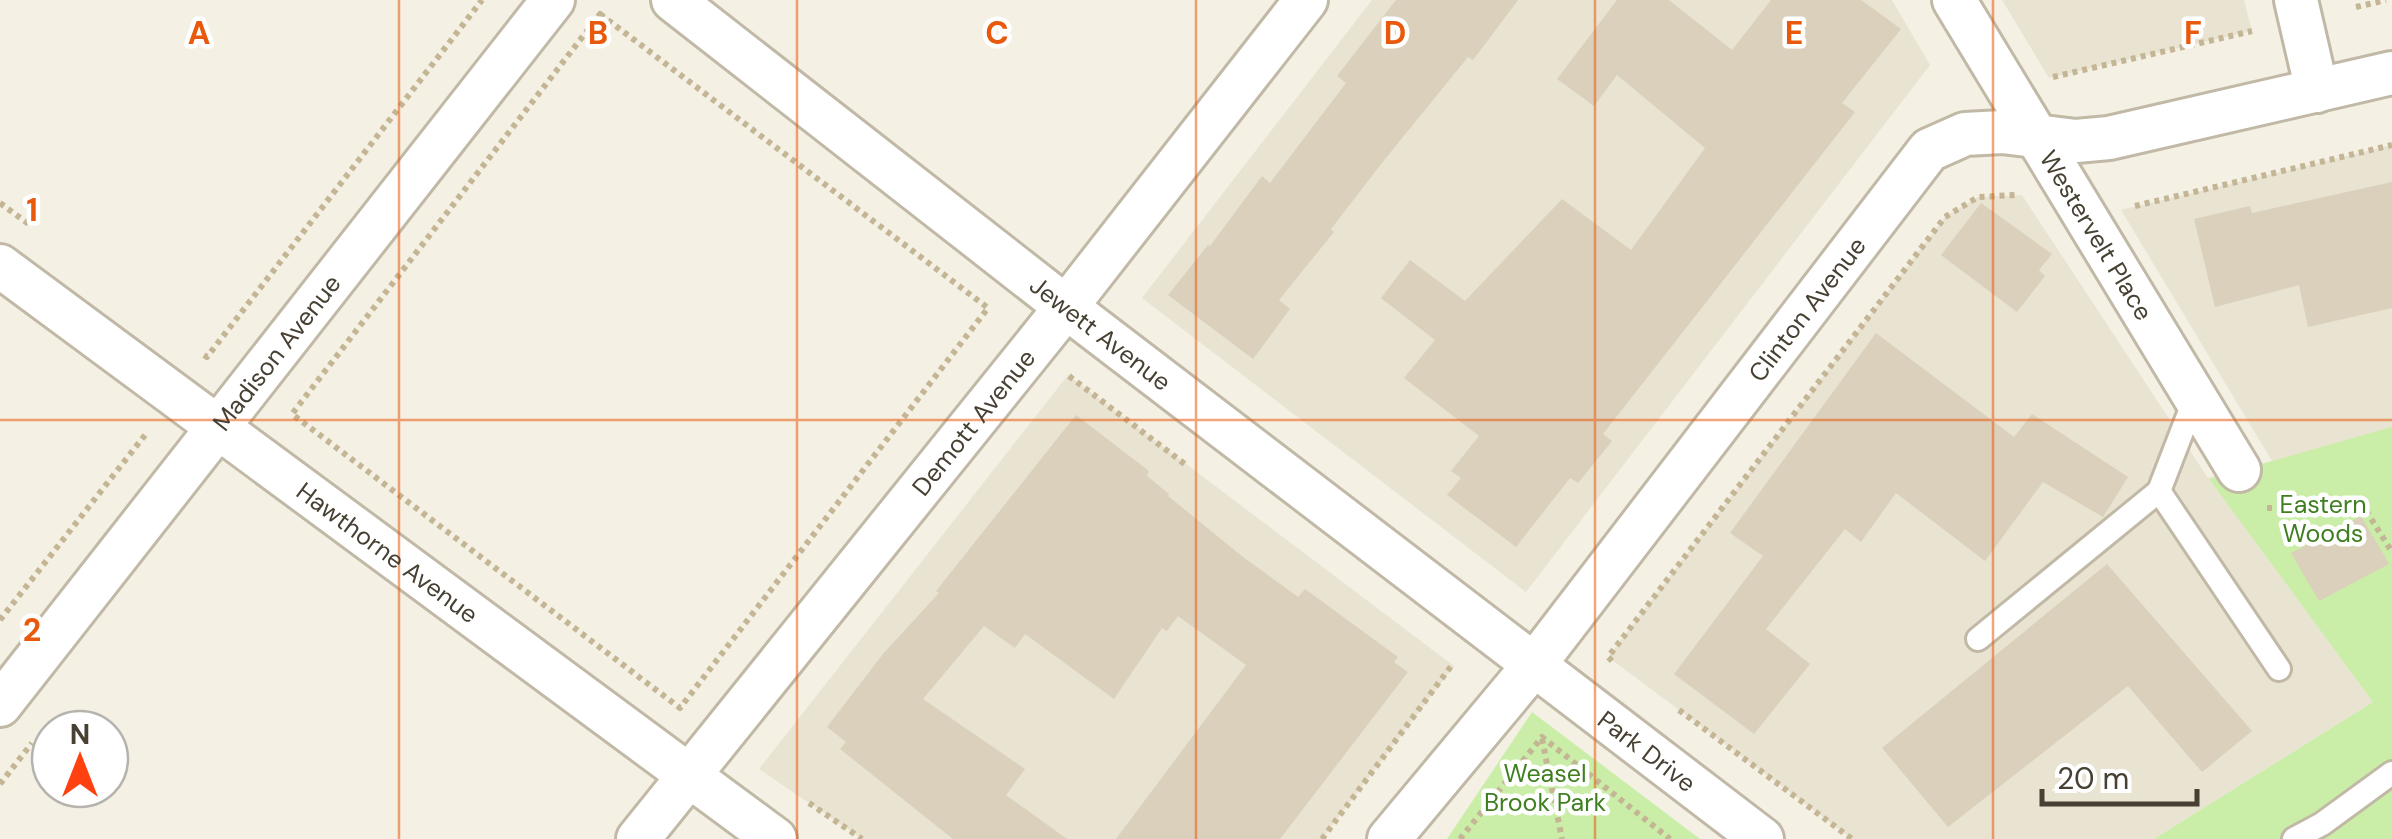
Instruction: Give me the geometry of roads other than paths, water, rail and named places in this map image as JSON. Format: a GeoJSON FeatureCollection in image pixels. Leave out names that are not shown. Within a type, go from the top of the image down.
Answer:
{"type":"FeatureCollection","features":[{"type":"Feature","properties":{"kind":"street","name":"Madison Avenue"},"geometry":{"type":"LineString","coordinates":[[0,705],[553,0]]}},
{"type":"Feature","properties":{"kind":"street","name":"Jewett Avenue"},"geometry":{"type":"LineString","coordinates":[[673,0],[1534,665]]}},
{"type":"Feature","properties":{"kind":"street","name":"Demott Avenue"},"geometry":{"type":"LineString","coordinates":[[638,839],[1066,307],[1306,0]]}},
{"type":"Feature","properties":{"kind":"street","name":"Westervelt Place"},"geometry":{"type":"LineString","coordinates":[[1954,0],[2238,470]]}},
{"type":"Feature","properties":{"kind":"street"},"geometry":{"type":"LineString","coordinates":[[2296,0],[2317,91]]}},
{"type":"Feature","properties":{"kind":"street","name":"Clinton Avenue"},"geometry":{"type":"LineString","coordinates":[[1389,839],[1534,665],[1929,150],[1965,134],[2002,132],[2076,141],[2110,138],[2392,73]]}},
{"type":"Feature","properties":{"kind":"street","name":"Hawthorne Avenue"},"geometry":{"type":"LineString","coordinates":[[0,266],[775,839]]}},
{"type":"Feature","properties":{"kind":"street","name":"Park Drive"},"geometry":{"type":"LineString","coordinates":[[1534,665],[1762,839]]}},
{"type":"Feature","properties":{"kind":"lane"},"geometry":{"type":"LineString","coordinates":[[1978,639],[2159,491],[2195,398]]}},
{"type":"Feature","properties":{"kind":"lane"},"geometry":{"type":"LineString","coordinates":[[2159,491],[2279,669]]}},
{"type":"Feature","properties":{"kind":"lane"},"geometry":{"type":"LineString","coordinates":[[2294,839],[2322,824],[2392,773]]}},
{"type":"Feature","properties":{"kind":"park label","name":"Eastern Woods"},"geometry":{"type":"Point","coordinates":[2323,518]}},
{"type":"Feature","properties":{"kind":"park label","name":"Weasel Brook Park"},"geometry":{"type":"Point","coordinates":[1545,788]}}]}
